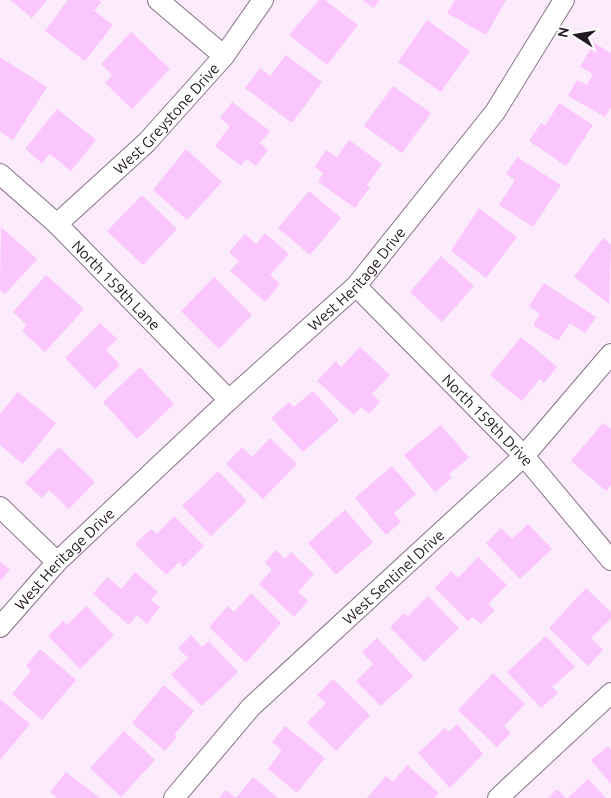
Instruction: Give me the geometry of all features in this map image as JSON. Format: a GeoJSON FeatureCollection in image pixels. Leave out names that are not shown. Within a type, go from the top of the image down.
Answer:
{"type":"FeatureCollection","features":[{"type":"Feature","properties":{"kind":"street"},"geometry":{"type":"LineString","coordinates":[[158,0],[224,56]]}},
{"type":"Feature","properties":{"kind":"street","name":"West Greystone Drive"},"geometry":{"type":"LineString","coordinates":[[57,224],[147,142],[224,56],[263,0]]}},
{"type":"Feature","properties":{"kind":"street","name":"West Heritage Drive"},"geometry":{"type":"LineString","coordinates":[[0,627],[57,562],[229,400],[356,286],[494,112],[564,0]]}},
{"type":"Feature","properties":{"kind":"street","name":"North 159th Lane"},"geometry":{"type":"LineString","coordinates":[[0,174],[57,224],[229,400]]}},
{"type":"Feature","properties":{"kind":"street","name":"North 159th Drive"},"geometry":{"type":"LineString","coordinates":[[356,286],[524,456],[611,560]]}},
{"type":"Feature","properties":{"kind":"street","name":"West Sentinel Drive"},"geometry":{"type":"LineString","coordinates":[[174,798],[251,707],[524,456],[611,354]]}},
{"type":"Feature","properties":{"kind":"street"},"geometry":{"type":"LineString","coordinates":[[0,507],[57,562]]}},
{"type":"Feature","properties":{"kind":"street"},"geometry":{"type":"LineString","coordinates":[[498,798],[611,693]]}},
{"type":"Feature","properties":{"kind":"building"},"geometry":{"type":"Polygon","coordinates":[[[10,0],[47,0],[32,18],[10,0]]]}},
{"type":"Feature","properties":{"kind":"building"},"geometry":{"type":"Polygon","coordinates":[[[68,0],[98,0],[101,2],[94,11],[113,25],[85,61],[45,31],[68,0]]]}},
{"type":"Feature","properties":{"kind":"building"},"geometry":{"type":"Polygon","coordinates":[[[319,0],[325,0],[358,25],[327,65],[289,35],[319,0]]]}},
{"type":"Feature","properties":{"kind":"building"},"geometry":{"type":"Polygon","coordinates":[[[362,0],[379,0],[374,8],[362,0]]]}},
{"type":"Feature","properties":{"kind":"building"},"geometry":{"type":"Polygon","coordinates":[[[455,0],[506,0],[486,35],[447,13],[455,0]]]}},
{"type":"Feature","properties":{"kind":"building"},"geometry":{"type":"Polygon","coordinates":[[[427,20],[470,51],[441,92],[398,62],[427,20]]]}},
{"type":"Feature","properties":{"kind":"building"},"geometry":{"type":"Polygon","coordinates":[[[131,32],[170,69],[132,109],[105,83],[112,75],[101,64],[131,32]]]}},
{"type":"Feature","properties":{"kind":"building"},"geometry":{"type":"Polygon","coordinates":[[[594,43],[611,53],[611,107],[605,117],[568,96],[577,80],[587,85],[593,74],[580,67],[594,43]]]}},
{"type":"Feature","properties":{"kind":"building"},"geometry":{"type":"Polygon","coordinates":[[[286,55],[322,82],[292,123],[245,88],[260,68],[270,76],[286,55]]]}},
{"type":"Feature","properties":{"kind":"building"},"geometry":{"type":"Polygon","coordinates":[[[0,57],[47,87],[13,140],[0,132],[0,57]]]}},
{"type":"Feature","properties":{"kind":"building"},"geometry":{"type":"Polygon","coordinates":[[[393,86],[431,113],[402,153],[364,126],[393,86]]]}},
{"type":"Feature","properties":{"kind":"building"},"geometry":{"type":"Polygon","coordinates":[[[232,102],[270,131],[260,143],[268,150],[256,166],[246,159],[241,166],[215,146],[230,126],[220,118],[232,102]]]}},
{"type":"Feature","properties":{"kind":"building"},"geometry":{"type":"Polygon","coordinates":[[[559,103],[593,125],[566,166],[529,141],[541,123],[545,126],[559,103]]]}},
{"type":"Feature","properties":{"kind":"building"},"geometry":{"type":"Polygon","coordinates":[[[57,109],[96,140],[71,171],[50,154],[42,163],[25,149],[57,109]]]}},
{"type":"Feature","properties":{"kind":"building"},"geometry":{"type":"Polygon","coordinates":[[[349,140],[382,164],[367,185],[370,187],[355,208],[318,182],[323,173],[315,167],[326,150],[337,157],[349,140]]]}},
{"type":"Feature","properties":{"kind":"building"},"geometry":{"type":"Polygon","coordinates":[[[186,149],[222,182],[187,220],[153,190],[186,149]]]}},
{"type":"Feature","properties":{"kind":"building"},"geometry":{"type":"Polygon","coordinates":[[[517,157],[561,185],[533,227],[499,205],[515,180],[506,174],[517,157]]]}},
{"type":"Feature","properties":{"kind":"building"},"geometry":{"type":"Polygon","coordinates":[[[309,191],[341,218],[310,255],[278,228],[309,191]]]}},
{"type":"Feature","properties":{"kind":"building"},"geometry":{"type":"Polygon","coordinates":[[[142,195],[177,229],[143,265],[107,231],[142,195]]]}},
{"type":"Feature","properties":{"kind":"building"},"geometry":{"type":"Polygon","coordinates":[[[479,208],[517,237],[486,278],[451,251],[479,208]]]}},
{"type":"Feature","properties":{"kind":"building"},"geometry":{"type":"Polygon","coordinates":[[[1,227],[37,259],[5,294],[0,290],[1,227]]]}},
{"type":"Feature","properties":{"kind":"building"},"geometry":{"type":"Polygon","coordinates":[[[265,233],[289,254],[270,275],[280,284],[265,302],[230,271],[239,261],[229,252],[245,234],[256,244],[265,233]]]}},
{"type":"Feature","properties":{"kind":"building"},"geometry":{"type":"Polygon","coordinates":[[[603,238],[611,245],[609,304],[574,277],[603,238]]]}},
{"type":"Feature","properties":{"kind":"building"},"geometry":{"type":"Polygon","coordinates":[[[441,256],[474,286],[442,322],[410,292],[441,256]]]}},
{"type":"Feature","properties":{"kind":"building"},"geometry":{"type":"Polygon","coordinates":[[[46,275],[84,309],[45,352],[22,331],[27,325],[13,312],[46,275]]]}},
{"type":"Feature","properties":{"kind":"building"},"geometry":{"type":"Polygon","coordinates":[[[214,277],[252,315],[219,349],[181,311],[214,277]]]}},
{"type":"Feature","properties":{"kind":"building"},"geometry":{"type":"Polygon","coordinates":[[[544,283],[596,317],[585,333],[570,323],[558,341],[533,325],[540,314],[529,306],[544,283]]]}},
{"type":"Feature","properties":{"kind":"building"},"geometry":{"type":"Polygon","coordinates":[[[100,323],[117,339],[106,350],[120,365],[95,389],[65,358],[100,323]]]}},
{"type":"Feature","properties":{"kind":"building"},"geometry":{"type":"Polygon","coordinates":[[[521,337],[557,367],[544,383],[540,379],[522,401],[490,375],[521,337]]]}},
{"type":"Feature","properties":{"kind":"building"},"geometry":{"type":"Polygon","coordinates":[[[360,347],[390,375],[372,394],[380,402],[369,414],[361,407],[354,415],[317,381],[336,361],[341,367],[360,347]]]}},
{"type":"Feature","properties":{"kind":"building"},"geometry":{"type":"Polygon","coordinates":[[[140,367],[174,404],[137,439],[103,402],[140,367]]]}},
{"type":"Feature","properties":{"kind":"building"},"geometry":{"type":"Polygon","coordinates":[[[313,391],[339,420],[303,452],[271,418],[289,402],[294,407],[313,391]]]}},
{"type":"Feature","properties":{"kind":"building"},"geometry":{"type":"Polygon","coordinates":[[[18,392],[56,423],[23,464],[0,445],[0,414],[18,392]]]}},
{"type":"Feature","properties":{"kind":"building"},"geometry":{"type":"Polygon","coordinates":[[[603,423],[611,429],[611,485],[606,491],[571,461],[603,423]]]}},
{"type":"Feature","properties":{"kind":"building"},"geometry":{"type":"Polygon","coordinates":[[[441,425],[469,458],[449,474],[452,478],[435,492],[404,455],[441,425]]]}},
{"type":"Feature","properties":{"kind":"building"},"geometry":{"type":"Polygon","coordinates":[[[270,438],[297,464],[263,499],[226,464],[242,447],[252,457],[270,438]]]}},
{"type":"Feature","properties":{"kind":"building"},"geometry":{"type":"Polygon","coordinates":[[[59,447],[95,482],[69,509],[49,490],[42,498],[25,483],[59,447]]]}},
{"type":"Feature","properties":{"kind":"building"},"geometry":{"type":"Polygon","coordinates":[[[392,466],[416,494],[394,513],[401,522],[386,535],[355,498],[392,466]]]}},
{"type":"Feature","properties":{"kind":"building"},"geometry":{"type":"Polygon","coordinates":[[[218,471],[247,501],[211,536],[182,506],[218,471]]]}},
{"type":"Feature","properties":{"kind":"building"},"geometry":{"type":"Polygon","coordinates":[[[345,510],[373,542],[336,575],[308,543],[345,510]]]}},
{"type":"Feature","properties":{"kind":"building"},"geometry":{"type":"Polygon","coordinates":[[[174,516],[204,546],[183,567],[179,562],[166,575],[135,544],[151,529],[157,534],[174,516]]]}},
{"type":"Feature","properties":{"kind":"building"},"geometry":{"type":"Polygon","coordinates":[[[528,524],[552,549],[520,579],[486,543],[501,528],[512,539],[528,524]]]}},
{"type":"Feature","properties":{"kind":"building"},"geometry":{"type":"Polygon","coordinates":[[[276,550],[285,559],[291,552],[314,574],[298,592],[308,601],[294,617],[259,584],[272,570],[265,562],[276,550]]]}},
{"type":"Feature","properties":{"kind":"building"},"geometry":{"type":"Polygon","coordinates":[[[478,557],[507,585],[488,604],[495,610],[481,624],[473,617],[468,621],[435,588],[451,571],[458,578],[478,557]]]}},
{"type":"Feature","properties":{"kind":"building"},"geometry":{"type":"Polygon","coordinates":[[[0,561],[10,570],[0,581],[0,561]]]}},
{"type":"Feature","properties":{"kind":"building"},"geometry":{"type":"Polygon","coordinates":[[[135,572],[158,592],[151,600],[160,607],[147,624],[137,615],[129,625],[93,594],[107,577],[122,589],[135,572]]]}},
{"type":"Feature","properties":{"kind":"building"},"geometry":{"type":"Polygon","coordinates":[[[586,588],[611,612],[611,618],[591,638],[603,650],[588,666],[549,628],[586,588]]]}},
{"type":"Feature","properties":{"kind":"building"},"geometry":{"type":"Polygon","coordinates":[[[251,593],[281,623],[246,663],[209,627],[228,606],[234,612],[251,593]]]}},
{"type":"Feature","properties":{"kind":"building"},"geometry":{"type":"Polygon","coordinates":[[[428,596],[459,628],[424,662],[390,627],[404,613],[408,616],[428,596]]]}},
{"type":"Feature","properties":{"kind":"building"},"geometry":{"type":"Polygon","coordinates":[[[86,606],[114,635],[80,669],[48,636],[63,621],[67,625],[86,606]]]}},
{"type":"Feature","properties":{"kind":"building"},"geometry":{"type":"Polygon","coordinates":[[[191,635],[202,647],[209,641],[238,672],[202,706],[171,675],[188,658],[178,648],[191,635]]]}},
{"type":"Feature","properties":{"kind":"building"},"geometry":{"type":"Polygon","coordinates":[[[546,636],[575,667],[552,687],[558,693],[541,708],[507,672],[546,636]]]}},
{"type":"Feature","properties":{"kind":"building"},"geometry":{"type":"Polygon","coordinates":[[[377,638],[413,676],[381,706],[356,681],[373,664],[362,652],[377,638]]]}},
{"type":"Feature","properties":{"kind":"building"},"geometry":{"type":"Polygon","coordinates":[[[40,649],[76,680],[42,720],[12,694],[31,671],[26,666],[40,649]]]}},
{"type":"Feature","properties":{"kind":"building"},"geometry":{"type":"Polygon","coordinates":[[[493,673],[525,704],[504,726],[511,733],[497,747],[458,710],[493,673]]]}},
{"type":"Feature","properties":{"kind":"building"},"geometry":{"type":"Polygon","coordinates":[[[333,679],[370,715],[336,751],[307,723],[326,703],[317,695],[333,679]]]}},
{"type":"Feature","properties":{"kind":"building"},"geometry":{"type":"Polygon","coordinates":[[[164,685],[194,711],[174,735],[177,737],[165,751],[132,723],[164,685]]]}},
{"type":"Feature","properties":{"kind":"building"},"geometry":{"type":"Polygon","coordinates":[[[0,699],[30,724],[0,760],[0,699]]]}},
{"type":"Feature","properties":{"kind":"building"},"geometry":{"type":"Polygon","coordinates":[[[457,724],[483,754],[450,788],[418,753],[445,728],[449,732],[457,724]]]}},
{"type":"Feature","properties":{"kind":"building"},"geometry":{"type":"Polygon","coordinates":[[[285,726],[325,758],[297,793],[268,769],[282,750],[272,742],[285,726]]]}},
{"type":"Feature","properties":{"kind":"building"},"geometry":{"type":"Polygon","coordinates":[[[124,731],[155,760],[121,797],[90,768],[124,731]]]}},
{"type":"Feature","properties":{"kind":"building"},"geometry":{"type":"Polygon","coordinates":[[[608,746],[611,750],[611,784],[591,760],[608,746]]]}},
{"type":"Feature","properties":{"kind":"building"},"geometry":{"type":"Polygon","coordinates":[[[407,765],[439,793],[434,798],[367,798],[386,776],[393,782],[407,765]]]}},
{"type":"Feature","properties":{"kind":"building"},"geometry":{"type":"Polygon","coordinates":[[[66,772],[100,798],[57,798],[50,792],[66,772]]]}},
{"type":"Feature","properties":{"kind":"building"},"geometry":{"type":"Polygon","coordinates":[[[253,777],[278,798],[236,798],[253,777]]]}},
{"type":"Feature","properties":{"kind":"building"},"geometry":{"type":"Polygon","coordinates":[[[588,779],[606,798],[568,798],[588,779]]]}},
{"type":"Feature","properties":{"kind":"building"},"geometry":{"type":"Polygon","coordinates":[[[557,789],[566,798],[548,798],[557,789]]]}},
{"type":"Feature","properties":{"kind":"building"},"geometry":{"type":"Polygon","coordinates":[[[226,790],[236,798],[219,798],[226,790]]]}}]}
